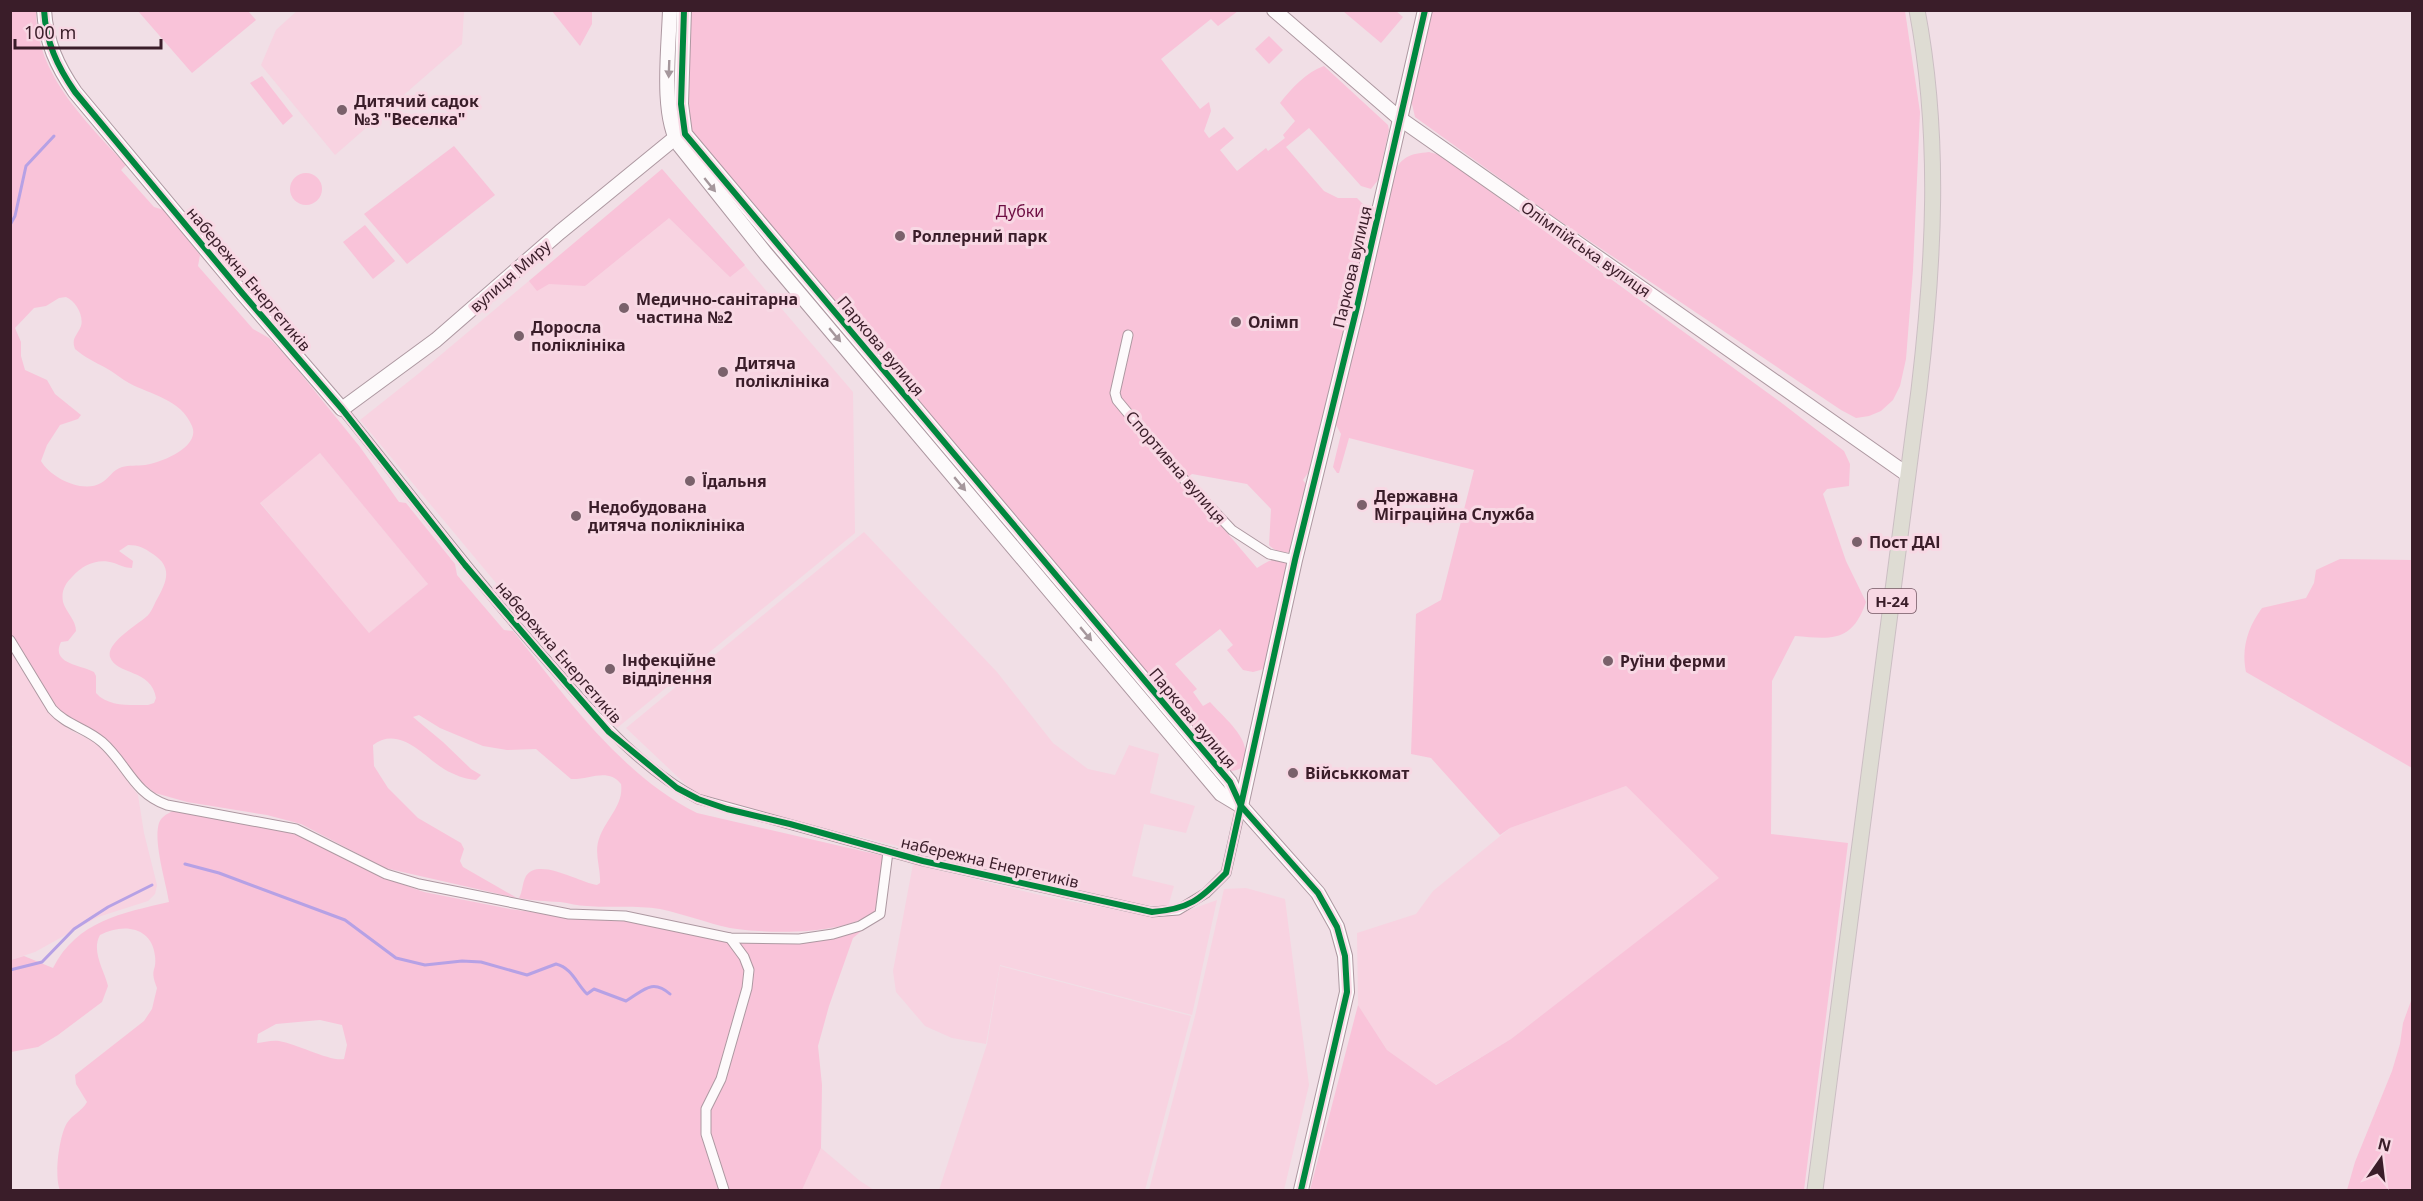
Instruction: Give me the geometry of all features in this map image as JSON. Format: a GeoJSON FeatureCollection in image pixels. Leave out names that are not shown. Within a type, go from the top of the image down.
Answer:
{"type":"FeatureCollection","features":[{"type":"Feature","properties":{"kind":"main road","name":"Н-24"},"geometry":{"type":"LineString","coordinates":[[1815,1191],[1928,314],[1933,236],[1931,118],[1917,10]]}},
{"type":"Feature","properties":{"kind":"street","name":"набережна Енергетиків"},"geometry":{"type":"LineString","coordinates":[[44,10],[50,48],[75,92],[342,409],[465,565],[609,732],[677,788],[698,799],[727,809],[888,852],[976,874],[1152,912],[1178,910],[1206,893],[1226,873],[1241,806]]}},
{"type":"Feature","properties":{"kind":"street"},"geometry":{"type":"LineString","coordinates":[[670,10],[668,104],[670,125],[675,138]]}},
{"type":"Feature","properties":{"kind":"street","name":"Паркова вулиця"},"geometry":{"type":"LineString","coordinates":[[684,10],[681,105],[685,134],[1230,782],[1241,806]]}},
{"type":"Feature","properties":{"kind":"street","name":"Олімпійська вулиця"},"geometry":{"type":"LineString","coordinates":[[1274,10],[1399,118],[1908,475]]}},
{"type":"Feature","properties":{"kind":"street","name":"Паркова вулиця"},"geometry":{"type":"LineString","coordinates":[[1241,806],[1295,560],[1357,307],[1425,10]]}},
{"type":"Feature","properties":{"kind":"street","name":"вулиця Миру"},"geometry":{"type":"LineString","coordinates":[[342,409],[436,340],[560,232],[675,138],[683,125]]}},
{"type":"Feature","properties":{"kind":"street","name":"Паркова вулиця"},"geometry":{"type":"LineString","coordinates":[[675,138],[766,254],[1214,786],[1221,794],[1241,806]]}},
{"type":"Feature","properties":{"kind":"street","name":"Спортивна вулиця"},"geometry":{"type":"LineString","coordinates":[[1128,335],[1115,393],[1117,400],[1176,471],[1232,530],[1269,554],[1295,560]]}},
{"type":"Feature","properties":{"kind":"street"},"geometry":{"type":"LineString","coordinates":[[10,640],[56,714],[72,726],[102,742],[139,789],[159,803],[296,829],[386,874],[419,884],[569,914],[625,916],[730,938],[799,939],[833,934],[860,926],[880,914],[888,852]]}},
{"type":"Feature","properties":{"kind":"street"},"geometry":{"type":"LineString","coordinates":[[1241,806],[1318,893],[1337,927],[1345,956],[1347,992],[1301,1191]]}},
{"type":"Feature","properties":{"kind":"street"},"geometry":{"type":"LineString","coordinates":[[724,1191],[706,1134],[706,1109],[720,1079],[747,988],[749,970],[744,957],[730,938]]}},
{"type":"Feature","properties":{"kind":"shaded area","name":"Дитячий садок №3 \"Веселка\""},"geometry":{"type":"Polygon","coordinates":[[[298,10],[464,11],[462,44],[335,155],[261,65],[276,30],[298,10]]]}},
{"type":"Feature","properties":{"kind":"shaded area"},"geometry":{"type":"Polygon","coordinates":[[[662,169],[853,392],[855,533],[617,728],[360,420],[662,169]]]}},
{"type":"Feature","properties":{"kind":"shaded area"},"geometry":{"type":"Polygon","coordinates":[[[320,453],[428,584],[368,634],[260,502],[320,453]]]}},
{"type":"Feature","properties":{"kind":"shaded area"},"geometry":{"type":"Polygon","coordinates":[[[864,532],[997,672],[1053,743],[1088,769],[1115,775],[1129,745],[1159,754],[1150,793],[1195,806],[1186,833],[1144,824],[1132,876],[1174,886],[1168,907],[1138,904],[1014,875],[699,797],[626,728],[864,532]]]}},
{"type":"Feature","properties":{"kind":"shaded area"},"geometry":{"type":"Polygon","coordinates":[[[13,648],[49,713],[70,730],[100,745],[138,795],[144,833],[157,885],[155,894],[148,901],[98,917],[35,952],[11,960],[10,749],[13,747],[10,742],[10,649],[13,648]]]}},
{"type":"Feature","properties":{"kind":"shaded area"},"geometry":{"type":"Polygon","coordinates":[[[1626,786],[1720,878],[1511,1039],[1435,1085],[1387,1050],[1358,1005],[1357,933],[1416,914],[1433,891],[1510,828],[1626,786]]]}},
{"type":"Feature","properties":{"kind":"shaded area"},"geometry":{"type":"Polygon","coordinates":[[[913,864],[1048,897],[1158,918],[1181,913],[1217,900],[1192,1015],[1000,965],[986,1044],[952,1038],[925,1026],[896,992],[893,971],[913,864]]]}},
{"type":"Feature","properties":{"kind":"shaded area"},"geometry":{"type":"Polygon","coordinates":[[[1246,888],[1285,899],[1309,1085],[1284,1190],[1149,1190],[1195,1016],[1224,889],[1246,888]]]}},
{"type":"Feature","properties":{"kind":"shaded area"},"geometry":{"type":"Polygon","coordinates":[[[1000,966],[1191,1016],[1145,1190],[939,1190],[987,1044],[1000,966]]]}},
{"type":"Feature","properties":{"kind":"shaded area"},"geometry":{"type":"Polygon","coordinates":[[[821,1148],[860,1181],[874,1190],[802,1190],[821,1148]]]}},
{"type":"Feature","properties":{"kind":"green space"},"geometry":{"type":"Polygon","coordinates":[[[10,11],[36,11],[38,34],[44,56],[54,76],[80,114],[126,165],[121,170],[154,207],[164,210],[200,255],[198,266],[253,329],[269,338],[288,358],[360,447],[399,502],[406,503],[455,564],[457,575],[504,630],[513,631],[596,732],[644,778],[669,797],[697,813],[884,856],[877,909],[864,918],[848,924],[785,932],[730,928],[660,909],[584,906],[519,898],[526,876],[540,869],[597,885],[600,883],[598,842],[618,804],[621,784],[616,779],[604,775],[571,779],[536,749],[507,750],[483,746],[440,728],[419,715],[413,717],[471,769],[481,775],[476,780],[456,775],[411,745],[393,739],[383,740],[373,745],[374,766],[388,788],[418,818],[461,843],[464,849],[460,861],[463,867],[517,898],[385,868],[301,824],[267,815],[187,802],[155,793],[136,778],[109,741],[60,713],[11,635],[10,11]],[[66,297],[59,298],[46,306],[34,308],[15,328],[21,342],[21,356],[25,370],[47,380],[55,394],[81,415],[78,419],[60,425],[47,445],[41,461],[45,467],[67,482],[93,486],[104,481],[119,468],[145,465],[178,453],[191,441],[193,434],[187,417],[165,399],[126,381],[75,349],[74,340],[82,322],[76,305],[66,297]],[[320,453],[260,503],[369,633],[428,584],[320,453]],[[128,545],[119,551],[133,561],[132,568],[102,561],[96,562],[81,569],[66,585],[63,591],[63,602],[76,631],[68,641],[61,642],[60,655],[69,663],[94,672],[96,693],[101,698],[113,703],[148,705],[154,703],[156,698],[148,682],[119,667],[110,657],[110,652],[117,640],[151,612],[163,588],[166,570],[160,559],[141,547],[128,545]]]}},
{"type":"Feature","properties":{"kind":"green space"},"geometry":{"type":"Polygon","coordinates":[[[138,11],[248,11],[256,20],[192,73],[138,11]]]}},
{"type":"Feature","properties":{"kind":"green space"},"geometry":{"type":"Polygon","coordinates":[[[552,11],[592,11],[592,24],[580,46],[552,11]]]}},
{"type":"Feature","properties":{"kind":"green space","name":"Дубки"},"geometry":{"type":"Polygon","coordinates":[[[686,11],[1238,11],[1218,26],[1211,19],[1161,59],[1200,109],[1209,102],[1211,111],[1204,131],[1209,138],[1224,127],[1234,138],[1220,150],[1237,171],[1266,148],[1268,151],[1285,138],[1283,135],[1295,121],[1280,103],[1305,76],[1324,66],[1388,125],[1389,130],[1378,180],[1371,189],[1361,186],[1309,128],[1286,147],[1324,191],[1338,198],[1357,198],[1371,212],[1313,466],[1303,480],[1308,487],[1307,494],[1302,497],[1294,533],[1298,540],[1291,552],[1279,552],[1269,545],[1271,509],[1247,484],[1192,474],[1183,481],[1257,568],[1278,559],[1291,566],[1264,669],[1253,672],[1243,670],[1227,650],[1233,645],[1220,629],[1175,664],[1197,689],[1193,692],[1203,706],[1210,702],[1235,728],[1246,752],[1241,768],[1227,771],[691,132],[686,115],[686,11]]]}},
{"type":"Feature","properties":{"kind":"green space"},"geometry":{"type":"Polygon","coordinates":[[[1343,11],[1396,11],[1403,17],[1381,43],[1343,11]]]}},
{"type":"Feature","properties":{"kind":"green space"},"geometry":{"type":"Polygon","coordinates":[[[1432,11],[1905,11],[1920,112],[1913,270],[1906,359],[1900,386],[1893,400],[1881,411],[1869,416],[1856,418],[1841,410],[1545,211],[1415,117],[1411,100],[1432,11]]]}},
{"type":"Feature","properties":{"kind":"green space"},"geometry":{"type":"Polygon","coordinates":[[[1269,36],[1283,50],[1269,64],[1255,49],[1269,36]]]}},
{"type":"Feature","properties":{"kind":"green space"},"geometry":{"type":"Polygon","coordinates":[[[262,76],[293,116],[283,125],[250,83],[262,76]]]}},
{"type":"Feature","properties":{"kind":"green space"},"geometry":{"type":"Polygon","coordinates":[[[454,146],[495,195],[407,264],[364,214],[454,146]]]}},
{"type":"Feature","properties":{"kind":"green space"},"geometry":{"type":"Polygon","coordinates":[[[1429,152],[1440,155],[1783,404],[1844,451],[1850,464],[1849,486],[1827,489],[1823,494],[1846,561],[1866,602],[1854,625],[1839,636],[1819,638],[1795,636],[1772,681],[1771,834],[1848,843],[1804,1190],[1310,1190],[1358,1005],[1387,1050],[1436,1085],[1511,1039],[1719,878],[1626,786],[1510,828],[1500,835],[1431,758],[1411,754],[1416,614],[1441,600],[1474,470],[1349,438],[1339,473],[1333,467],[1341,434],[1336,425],[1393,174],[1407,157],[1429,152]]]}},
{"type":"Feature","properties":{"kind":"green space"},"geometry":{"type":"Polygon","coordinates":[[[699,155],[1225,785],[1222,788],[696,158],[699,155]]]}},
{"type":"Feature","properties":{"kind":"green space"},"geometry":{"type":"Polygon","coordinates":[[[662,169],[745,265],[730,277],[669,218],[585,286],[549,284],[537,291],[529,281],[662,169]]]}},
{"type":"Feature","properties":{"kind":"green space"},"geometry":{"type":"Polygon","coordinates":[[[306,173],[317,178],[322,189],[317,200],[306,205],[295,200],[290,189],[295,178],[306,173]]]}},
{"type":"Feature","properties":{"kind":"green space"},"geometry":{"type":"Polygon","coordinates":[[[365,225],[395,261],[373,279],[343,242],[365,225]]]}},
{"type":"Feature","properties":{"kind":"green space"},"geometry":{"type":"Polygon","coordinates":[[[2340,559],[2412,560],[2412,768],[2246,672],[2244,655],[2247,638],[2262,608],[2306,598],[2314,583],[2316,570],[2340,559]]]}},
{"type":"Feature","properties":{"kind":"green space"},"geometry":{"type":"Polygon","coordinates":[[[173,811],[281,830],[300,836],[382,877],[424,892],[510,909],[568,917],[609,918],[712,934],[806,938],[870,924],[853,938],[829,1006],[818,1046],[822,1085],[821,1148],[802,1190],[60,1190],[57,1167],[64,1129],[69,1120],[87,1102],[76,1084],[75,1075],[144,1021],[152,1009],[157,988],[153,973],[155,956],[153,946],[142,933],[126,928],[100,935],[98,954],[108,986],[102,1002],[38,1047],[11,1052],[11,960],[24,956],[53,968],[63,952],[88,929],[118,915],[169,902],[159,851],[158,831],[162,819],[173,811]],[[320,1020],[276,1024],[258,1034],[257,1043],[279,1041],[331,1058],[344,1059],[347,1045],[342,1025],[320,1020]]]}},
{"type":"Feature","properties":{"kind":"green space"},"geometry":{"type":"Polygon","coordinates":[[[2412,998],[2412,1190],[2347,1190],[2355,1162],[2392,1071],[2403,1023],[2412,998]]]}},
{"type":"Feature","properties":{"kind":"waterway"},"geometry":{"type":"LineString","coordinates":[[10,225],[15,216],[26,166],[54,136]]}},
{"type":"Feature","properties":{"kind":"waterway"},"geometry":{"type":"LineString","coordinates":[[185,864],[219,873],[345,920],[396,958],[425,965],[462,961],[481,962],[527,975],[556,964],[570,972],[587,994],[594,989],[626,1001],[643,990],[653,987],[664,989],[670,994]]}},
{"type":"Feature","properties":{"kind":"waterway"},"geometry":{"type":"LineString","coordinates":[[10,970],[42,962],[74,929],[108,907],[152,885]]}},
{"type":"Feature","properties":{"kind":"cycle path"},"geometry":{"type":"LineString","coordinates":[[44,10],[47,33],[54,53],[75,92],[342,409],[465,565],[541,654],[609,732],[677,788],[698,799],[727,809],[923,861],[1152,912],[1165,911],[1193,902],[1226,873],[1295,560],[1357,307],[1425,10]]}},
{"type":"Feature","properties":{"kind":"cycle path"},"geometry":{"type":"LineString","coordinates":[[684,10],[681,104],[685,134],[1230,782],[1241,806],[1318,893],[1337,927],[1345,956],[1347,992],[1301,1190]]}},
{"type":"Feature","properties":{"kind":"place","name":"Дитячий садок №3 \"Веселка\""},"geometry":{"type":"Point","coordinates":[342,110]}},
{"type":"Feature","properties":{"kind":"place","name":"Роллерний парк"},"geometry":{"type":"Point","coordinates":[900,236]}},
{"type":"Feature","properties":{"kind":"place","name":"Медично-санітарна частина №2"},"geometry":{"type":"Point","coordinates":[624,308]}},
{"type":"Feature","properties":{"kind":"place","name":"Олімп"},"geometry":{"type":"Point","coordinates":[1236,322]}},
{"type":"Feature","properties":{"kind":"place","name":"Доросла поліклініка"},"geometry":{"type":"Point","coordinates":[519,336]}},
{"type":"Feature","properties":{"kind":"place","name":"Дитяча поліклініка"},"geometry":{"type":"Point","coordinates":[723,372]}},
{"type":"Feature","properties":{"kind":"place","name":"Їдальня"},"geometry":{"type":"Point","coordinates":[690,481]}},
{"type":"Feature","properties":{"kind":"place","name":"Державна Міграційна Служба"},"geometry":{"type":"Point","coordinates":[1362,505]}},
{"type":"Feature","properties":{"kind":"place","name":"Недобудована дитяча поліклініка"},"geometry":{"type":"Point","coordinates":[576,516]}},
{"type":"Feature","properties":{"kind":"place","name":"Пост ДАІ"},"geometry":{"type":"Point","coordinates":[1857,542]}},
{"type":"Feature","properties":{"kind":"place","name":"Руїни ферми"},"geometry":{"type":"Point","coordinates":[1608,661]}},
{"type":"Feature","properties":{"kind":"place","name":"Інфекційне відділення"},"geometry":{"type":"Point","coordinates":[610,669]}},
{"type":"Feature","properties":{"kind":"place","name":"Військкомат"},"geometry":{"type":"Point","coordinates":[1293,773]}}]}
